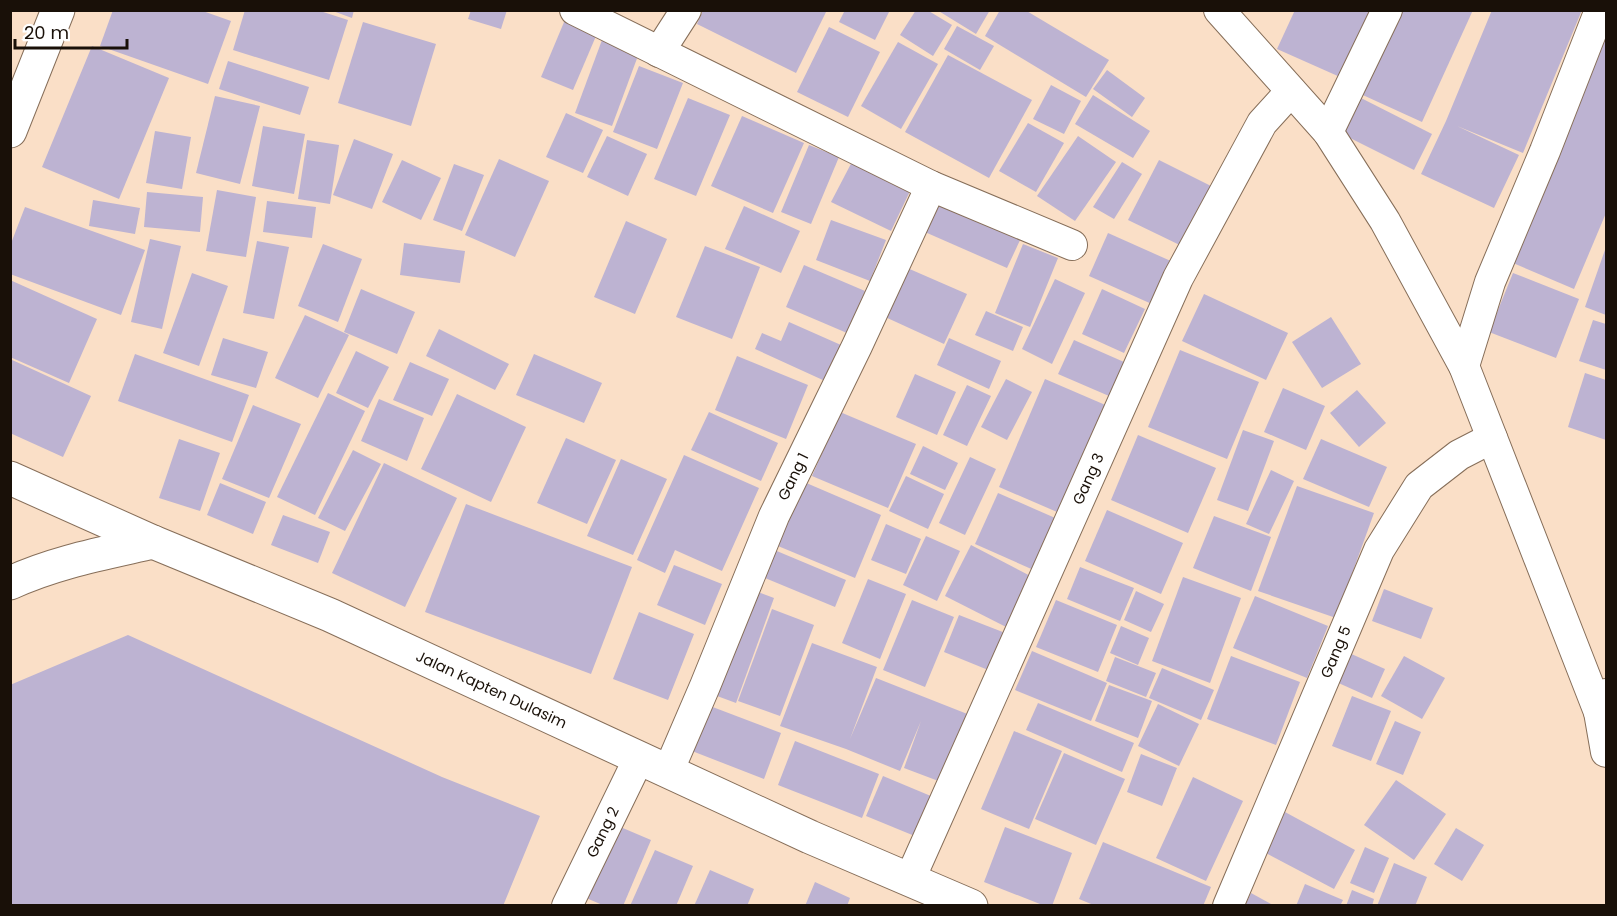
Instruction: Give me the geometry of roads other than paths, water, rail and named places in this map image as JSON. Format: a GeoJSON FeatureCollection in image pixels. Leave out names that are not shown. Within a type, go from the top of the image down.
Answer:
{"type":"FeatureCollection","features":[{"type":"Feature","properties":{"kind":"main road"},"geometry":{"type":"LineString","coordinates":[[10,131],[58,10]]}},
{"type":"Feature","properties":{"kind":"main road","name":"Jalan Kapten Dulasim"},"geometry":{"type":"LineString","coordinates":[[10,478],[153,542],[330,615],[810,837],[920,891],[971,906]]}},
{"type":"Feature","properties":{"kind":"main road"},"geometry":{"type":"LineString","coordinates":[[10,583],[81,558],[153,542]]}},
{"type":"Feature","properties":{"kind":"street"},"geometry":{"type":"LineString","coordinates":[[575,10],[931,186],[1072,245]]}},
{"type":"Feature","properties":{"kind":"street"},"geometry":{"type":"LineString","coordinates":[[659,52],[686,10]]}},
{"type":"Feature","properties":{"kind":"street"},"geometry":{"type":"LineString","coordinates":[[1219,10],[1328,132],[1385,221],[1464,366],[1492,438],[1604,702],[1606,752]]}},
{"type":"Feature","properties":{"kind":"street"},"geometry":{"type":"LineString","coordinates":[[1328,132],[1387,10]]}},
{"type":"Feature","properties":{"kind":"street"},"geometry":{"type":"LineString","coordinates":[[1464,366],[1490,282],[1545,151],[1600,10]]}},
{"type":"Feature","properties":{"kind":"street","name":"Gang 3"},"geometry":{"type":"LineString","coordinates":[[920,891],[1179,278],[1263,123],[1291,91]]}},
{"type":"Feature","properties":{"kind":"street","name":"Gang 1"},"geometry":{"type":"LineString","coordinates":[[654,765],[705,686],[774,516],[857,346],[931,186]]}},
{"type":"Feature","properties":{"kind":"street","name":"Gang 5"},"geometry":{"type":"LineString","coordinates":[[1228,906],[1379,550],[1419,486],[1460,455],[1492,438]]}},
{"type":"Feature","properties":{"kind":"street","name":"Gang 2"},"geometry":{"type":"LineString","coordinates":[[567,906],[654,765]]}}]}
